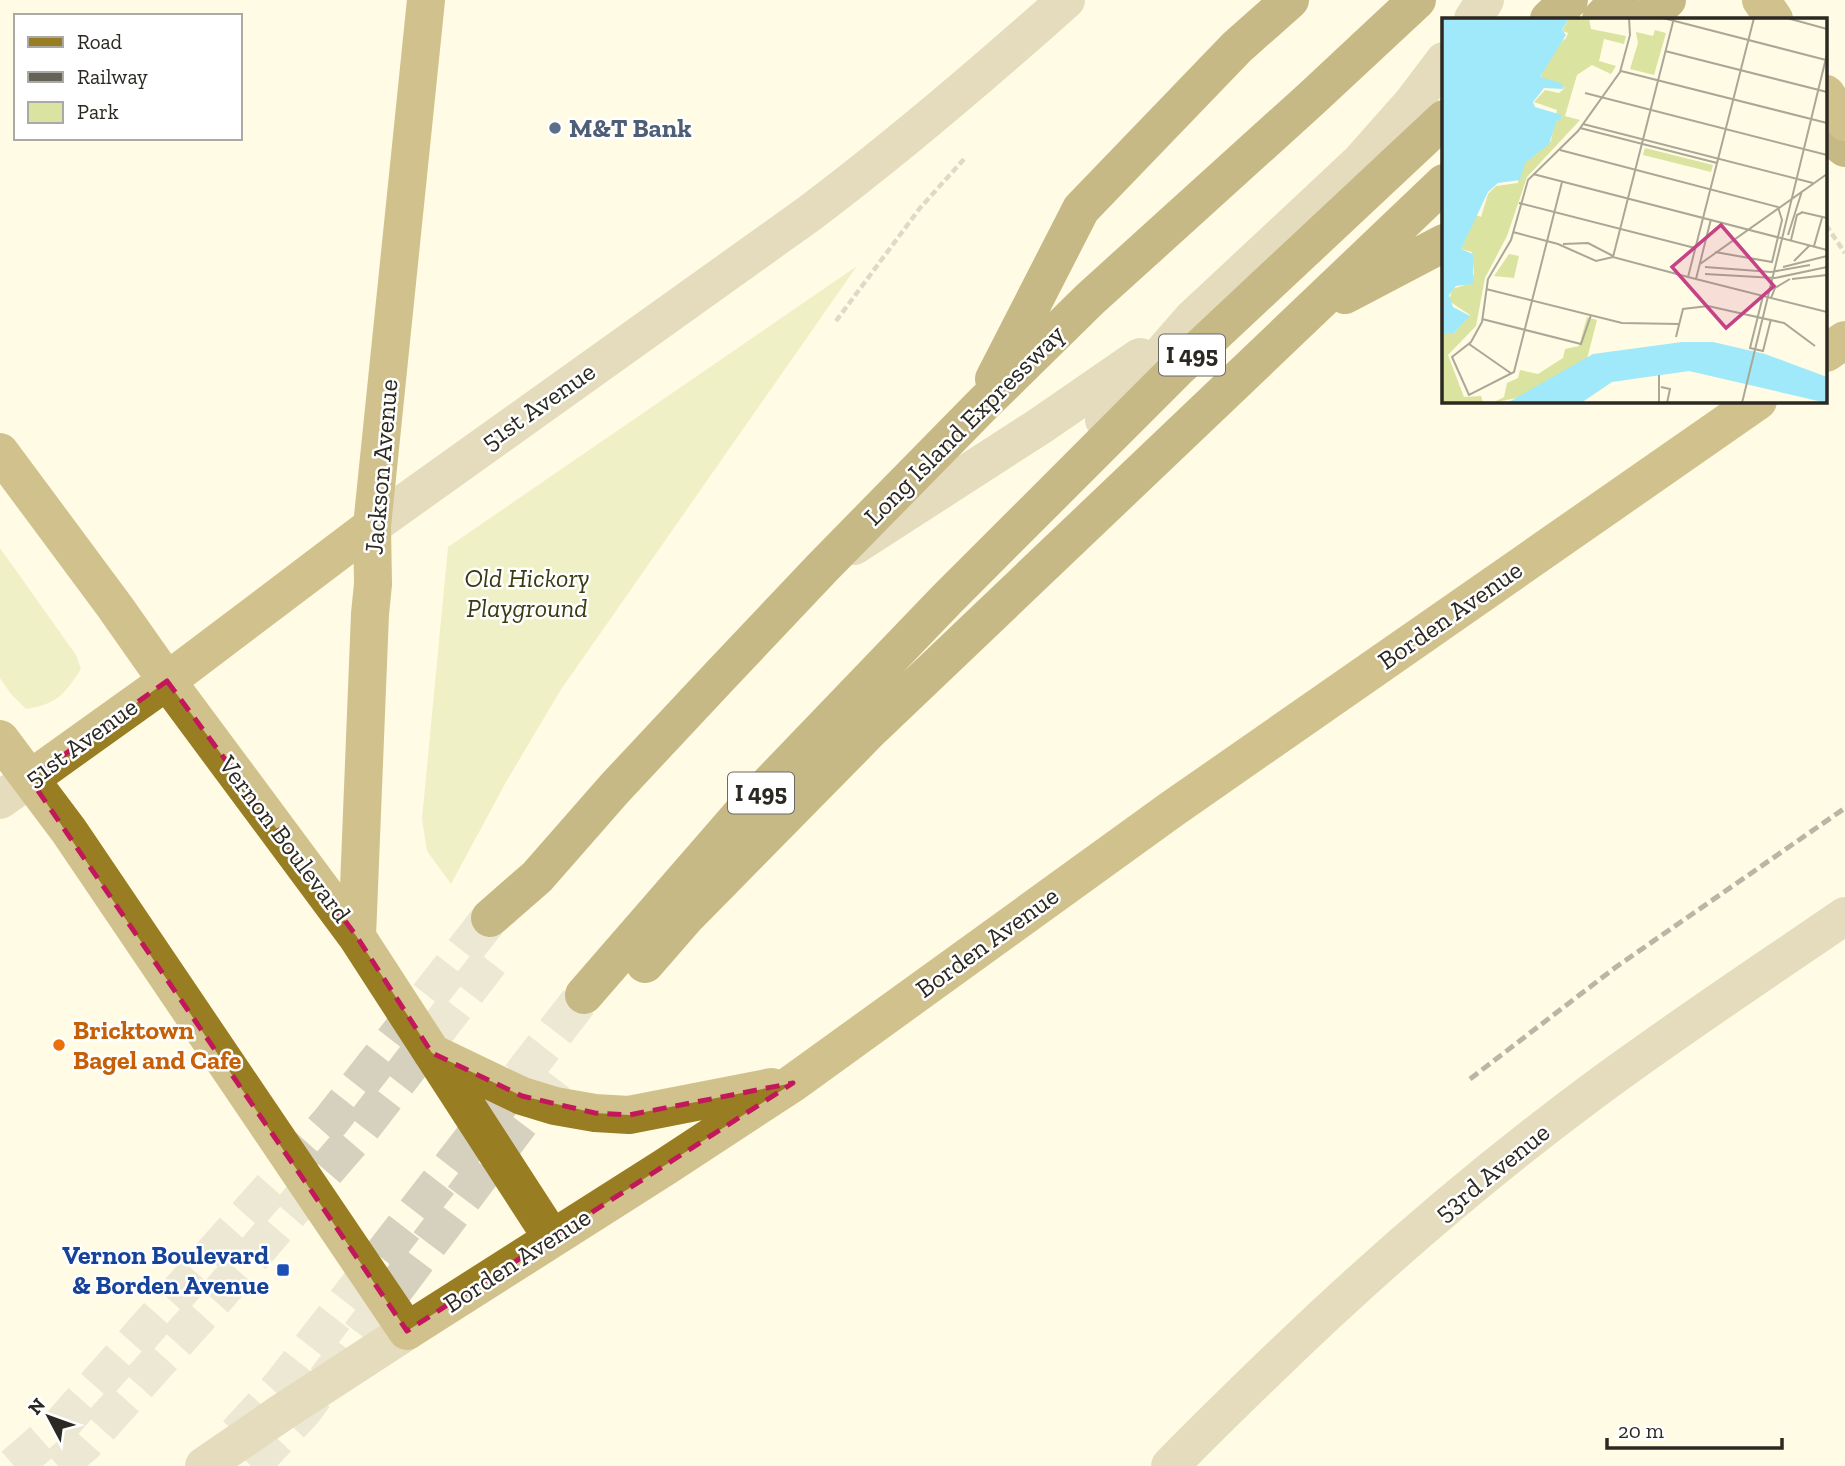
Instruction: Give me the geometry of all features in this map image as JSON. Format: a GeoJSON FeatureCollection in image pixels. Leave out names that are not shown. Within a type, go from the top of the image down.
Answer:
{"type":"FeatureCollection","features":[{"type":"Feature","properties":{"kind":"highway"},"geometry":{"type":"LineString","coordinates":[[981,405],[1081,209],[1237,47],[1290,0]]}},
{"type":"Feature","properties":{"kind":"highway","name":"Long Island Expressway"},"geometry":{"type":"LineString","coordinates":[[500,927],[537,877],[624,778],[823,567],[981,405],[1090,299],[1417,0]]}},
{"type":"Feature","properties":{"kind":"highway"},"geometry":{"type":"LineString","coordinates":[[1550,18],[1569,0]]}},
{"type":"Feature","properties":{"kind":"highway"},"geometry":{"type":"LineString","coordinates":[[1602,18],[1619,0]]}},
{"type":"Feature","properties":{"kind":"highway"},"geometry":{"type":"LineString","coordinates":[[1647,18],[1667,0]]}},
{"type":"Feature","properties":{"kind":"highway","name":"I 495"},"geometry":{"type":"LineString","coordinates":[[1442,121],[1176,370],[947,599],[749,805],[594,1003],[685,918],[870,730],[1442,185]]}},
{"type":"Feature","properties":{"kind":"highway"},"geometry":{"type":"LineString","coordinates":[[1828,135],[1845,148]]}},
{"type":"Feature","properties":{"kind":"highway"},"geometry":{"type":"LineString","coordinates":[[1306,315],[1442,244]]}},
{"type":"Feature","properties":{"kind":"main road","name":"Jackson Avenue"},"geometry":{"type":"LineString","coordinates":[[358,937],[373,584],[372,526],[426,0]]}},
{"type":"Feature","properties":{"kind":"main road"},"geometry":{"type":"LineString","coordinates":[[1760,0],[1773,18]]}},
{"type":"Feature","properties":{"kind":"main road"},"geometry":{"type":"LineString","coordinates":[[1828,97],[1845,122]]}},
{"type":"Feature","properties":{"kind":"main road"},"geometry":{"type":"LineString","coordinates":[[1828,352],[1845,340]]}},
{"type":"Feature","properties":{"kind":"main road","name":"Borden Avenue"},"geometry":{"type":"LineString","coordinates":[[407,1331],[793,1083],[1172,809],[1757,402]]}},
{"type":"Feature","properties":{"kind":"main road","name":"Vernon Boulevard"},"geometry":{"type":"LineString","coordinates":[[0,452],[358,937],[552,1238]]}},
{"type":"Feature","properties":{"kind":"main road","name":"51st Avenue"},"geometry":{"type":"LineString","coordinates":[[15,789],[167,681],[372,526]]}},
{"type":"Feature","properties":{"kind":"main road"},"geometry":{"type":"LineString","coordinates":[[0,740],[15,789],[69,831],[407,1331]]}},
{"type":"Feature","properties":{"kind":"main road"},"geometry":{"type":"LineString","coordinates":[[432,1053],[522,1096],[555,1106],[595,1113],[629,1115],[793,1083]]}},
{"type":"Feature","properties":{"kind":"street","name":"51st Avenue"},"geometry":{"type":"LineString","coordinates":[[372,526],[862,174],[936,115],[1066,0]]}},
{"type":"Feature","properties":{"kind":"street"},"geometry":{"type":"LineString","coordinates":[[1474,18],[1485,0]]}},
{"type":"Feature","properties":{"kind":"street"},"geometry":{"type":"LineString","coordinates":[[947,599],[1192,319],[1359,163],[1413,102],[1442,64]]}},
{"type":"Feature","properties":{"kind":"street"},"geometry":{"type":"LineString","coordinates":[[1359,163],[1442,104]]}},
{"type":"Feature","properties":{"kind":"street"},"geometry":{"type":"LineString","coordinates":[[823,567],[1040,426],[1192,319]]}},
{"type":"Feature","properties":{"kind":"street","name":"53rd Avenue"},"geometry":{"type":"LineString","coordinates":[[1170,1466],[1296,1342],[1457,1198],[1589,1094],[1845,916]]}},
{"type":"Feature","properties":{"kind":"street","name":"Borden Avenue"},"geometry":{"type":"LineString","coordinates":[[204,1466],[248,1453],[407,1331]]}},
{"type":"Feature","properties":{"kind":"path"},"geometry":{"type":"LineString","coordinates":[[836,321],[920,208],[965,158]]}},
{"type":"Feature","properties":{"kind":"path"},"geometry":{"type":"LineString","coordinates":[[1828,228],[1845,253]]}},
{"type":"Feature","properties":{"kind":"highlighted area"},"geometry":{"type":"Polygon","coordinates":[[[167,681],[357,937],[432,1053],[522,1096],[595,1113],[629,1115],[793,1083],[407,1331],[30,779],[167,681]]]}},
{"type":"Feature","properties":{"kind":"green space","name":"Old Hickory Playground"},"geometry":{"type":"Polygon","coordinates":[[[857,266],[560,691],[506,782],[451,884],[427,851],[422,819],[448,547],[857,266]]]}},
{"type":"Feature","properties":{"kind":"green space"},"geometry":{"type":"Polygon","coordinates":[[[0,548],[76,655],[81,669],[59,697],[26,709],[0,678],[0,548]]]}},
{"type":"Feature","properties":{"kind":"tunnel"},"geometry":{"type":"LineString","coordinates":[[14,1466],[61,1425],[330,1122],[490,918]]}},
{"type":"Feature","properties":{"kind":"tunnel"},"geometry":{"type":"LineString","coordinates":[[58,1466],[85,1443],[354,1138],[500,948]]}},
{"type":"Feature","properties":{"kind":"tunnel"},"geometry":{"type":"LineString","coordinates":[[237,1434],[281,1386],[584,995]]}},
{"type":"Feature","properties":{"kind":"tunnel"},"geometry":{"type":"LineString","coordinates":[[251,1466],[302,1412],[555,1076]]}},
{"type":"Feature","properties":{"kind":"railway"},"geometry":{"type":"LineString","coordinates":[[1470,1079],[1616,967],[1845,808]]}},
{"type":"Feature","properties":{"kind":"place","name":"M&T Bank"},"geometry":{"type":"Point","coordinates":[555,128]}},
{"type":"Feature","properties":{"kind":"place","name":"Bricktown Bagel and Cafe"},"geometry":{"type":"Point","coordinates":[59,1045]}},
{"type":"Feature","properties":{"kind":"place","name":"Vernon Boulevard & Borden Avenue"},"geometry":{"type":"Point","coordinates":[283,1270]}}]}
